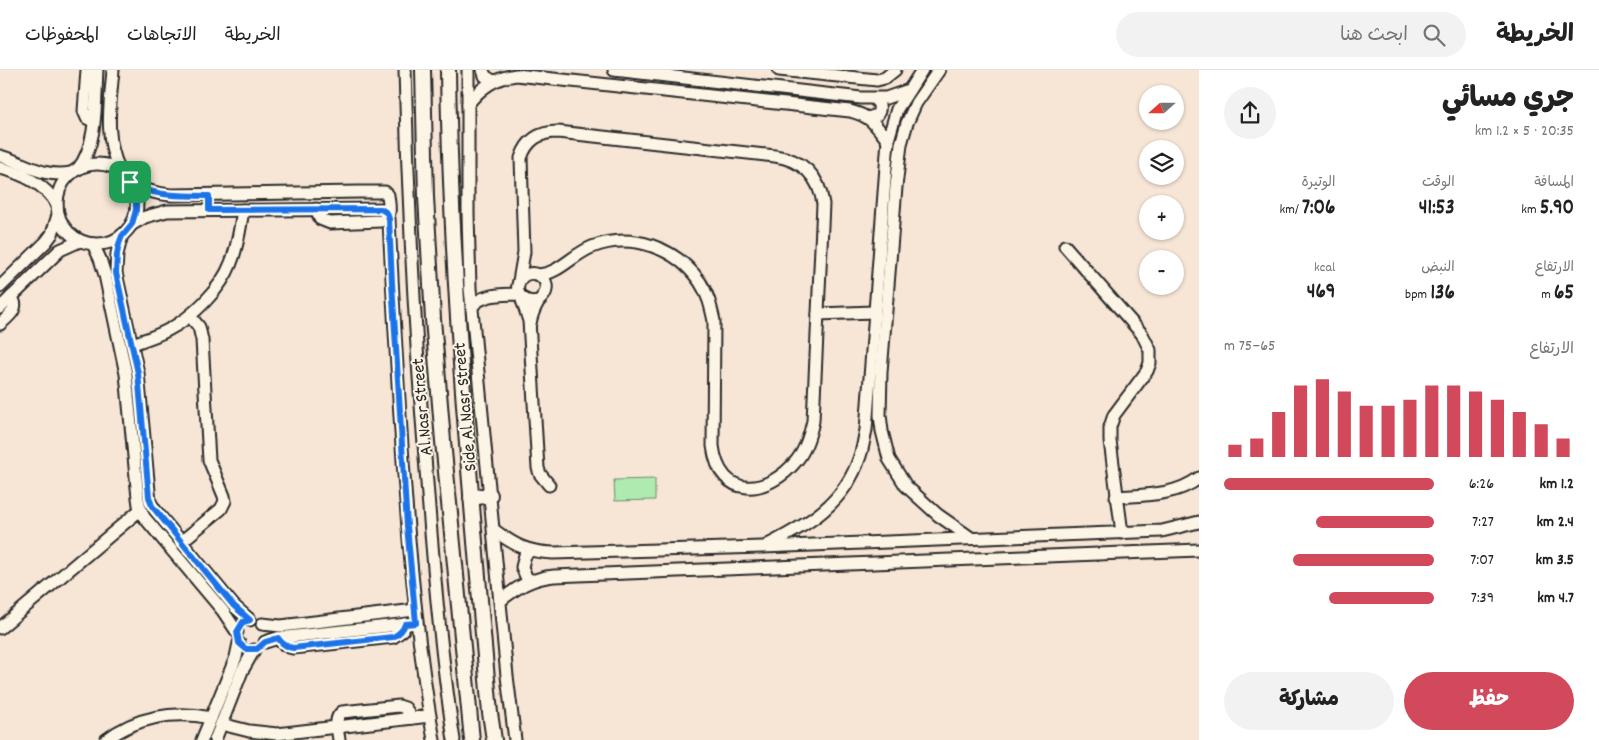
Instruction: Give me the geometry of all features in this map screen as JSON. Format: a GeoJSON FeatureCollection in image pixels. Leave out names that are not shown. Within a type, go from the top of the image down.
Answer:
{"type":"FeatureCollection","features":[{"type":"Feature","properties":{"kind":"main road","name":"Al Nasr Street"},"geometry":{"type":"LineString","coordinates":[[423,70],[427,205],[435,354],[472,740]]}},
{"type":"Feature","properties":{"kind":"main road"},"geometry":{"type":"LineString","coordinates":[[448,70],[454,252],[462,387],[490,713],[494,740]]}},
{"type":"Feature","properties":{"kind":"main road"},"geometry":{"type":"LineString","coordinates":[[471,498],[490,496]]}},
{"type":"Feature","properties":{"kind":"street"},"geometry":{"type":"LineString","coordinates":[[87,70],[84,111],[87,118],[93,121]]}},
{"type":"Feature","properties":{"kind":"street"},"geometry":{"type":"LineString","coordinates":[[0,288],[52,234],[59,191],[66,178],[74,171],[88,151],[93,121],[97,70]]}},
{"type":"Feature","properties":{"kind":"street"},"geometry":{"type":"LineString","coordinates":[[0,168],[10,170],[39,185],[50,194],[64,228],[80,241],[93,244],[111,242],[122,236],[135,218],[137,203],[130,182],[120,171],[113,155],[109,129],[113,70]]}},
{"type":"Feature","properties":{"kind":"street"},"geometry":{"type":"LineString","coordinates":[[405,70],[410,226],[421,406],[436,601],[454,740]]}},
{"type":"Feature","properties":{"kind":"street","name":"Side Al Nasr Street"},"geometry":{"type":"LineString","coordinates":[[468,70],[470,288],[515,740]]}},
{"type":"Feature","properties":{"kind":"street"},"geometry":{"type":"LineString","coordinates":[[483,70],[485,76],[493,82]]}},
{"type":"Feature","properties":{"kind":"street"},"geometry":{"type":"LineString","coordinates":[[614,70],[874,99],[897,95],[908,90],[915,90],[922,94]]}},
{"type":"Feature","properties":{"kind":"street"},"geometry":{"type":"LineString","coordinates":[[779,70],[877,80],[884,78],[895,70]]}},
{"type":"Feature","properties":{"kind":"street"},"geometry":{"type":"LineString","coordinates":[[763,547],[793,532],[815,518],[831,504],[856,467],[860,456],[866,430],[888,140],[897,109],[922,70]]}},
{"type":"Feature","properties":{"kind":"street"},"geometry":{"type":"LineString","coordinates":[[939,70],[911,113],[901,144],[881,372],[880,415],[889,459],[906,486],[938,515],[971,538]]}},
{"type":"Feature","properties":{"kind":"street"},"geometry":{"type":"LineString","coordinates":[[468,104],[475,95],[493,82],[516,75],[850,111],[868,118],[883,132],[888,140],[894,144],[901,144]]}},
{"type":"Feature","properties":{"kind":"street"},"geometry":{"type":"LineString","coordinates":[[868,118],[875,117],[879,113],[880,106],[874,99]]}},
{"type":"Feature","properties":{"kind":"street"},"geometry":{"type":"LineString","coordinates":[[519,291],[525,275],[552,272],[583,251],[604,244],[625,242],[645,244],[671,254],[692,272],[707,294],[714,321],[713,446],[714,457],[718,467],[731,483],[741,487],[751,488],[765,484],[777,478],[793,465],[805,448],[813,421],[821,193],[817,182],[801,165],[779,157],[558,132],[538,135],[530,141],[524,149],[521,158],[524,252],[519,291],[527,313],[530,329],[538,468],[549,486]]}},
{"type":"Feature","properties":{"kind":"street"},"geometry":{"type":"LineString","coordinates":[[0,156],[47,174],[63,174],[92,164],[99,164],[120,171]]}},
{"type":"Feature","properties":{"kind":"street"},"geometry":{"type":"LineString","coordinates":[[130,182],[162,195],[209,196],[359,192],[385,192],[387,194],[390,209],[388,216],[407,526],[415,610],[411,623],[434,740]]}},
{"type":"Feature","properties":{"kind":"street"},"geometry":{"type":"LineString","coordinates":[[359,192],[359,208]]}},
{"type":"Feature","properties":{"kind":"street"},"geometry":{"type":"LineString","coordinates":[[282,210],[283,194]]}},
{"type":"Feature","properties":{"kind":"street"},"geometry":{"type":"LineString","coordinates":[[209,196],[209,210]]}},
{"type":"Feature","properties":{"kind":"street"},"geometry":{"type":"LineString","coordinates":[[132,224],[160,212],[209,210],[359,208],[381,209],[388,216]]}},
{"type":"Feature","properties":{"kind":"street"},"geometry":{"type":"LineString","coordinates":[[316,209],[320,219],[330,223],[381,221],[388,216]]}},
{"type":"Feature","properties":{"kind":"street"},"geometry":{"type":"LineString","coordinates":[[132,344],[167,331],[190,316],[202,305],[226,275],[231,264],[243,210]]}},
{"type":"Feature","properties":{"kind":"street"},"geometry":{"type":"LineString","coordinates":[[122,236],[117,254],[116,273],[138,373],[138,498],[140,510],[223,611],[246,649],[254,650],[261,647],[265,642],[267,634],[262,624]]}},
{"type":"Feature","properties":{"kind":"street"},"geometry":{"type":"LineString","coordinates":[[0,308],[60,250],[80,241]]}},
{"type":"Feature","properties":{"kind":"street"},"geometry":{"type":"LineString","coordinates":[[93,244],[105,275],[124,360],[150,502],[154,510],[234,606],[250,620]]}},
{"type":"Feature","properties":{"kind":"street"},"geometry":{"type":"LineString","coordinates":[[1065,246],[1142,334],[1150,350],[1151,359],[1147,371],[1114,416],[1110,427],[1116,497],[1122,533]]}},
{"type":"Feature","properties":{"kind":"street"},"geometry":{"type":"LineString","coordinates":[[524,252],[526,260],[536,274],[546,282],[546,287]]}},
{"type":"Feature","properties":{"kind":"street"},"geometry":{"type":"LineString","coordinates":[[530,329],[532,316],[538,301],[544,295],[553,274],[558,269]]}},
{"type":"Feature","properties":{"kind":"street"},"geometry":{"type":"LineString","coordinates":[[470,288],[484,293],[519,291]]}},
{"type":"Feature","properties":{"kind":"street"},"geometry":{"type":"LineString","coordinates":[[519,291],[529,302],[538,301]]}},
{"type":"Feature","properties":{"kind":"street"},"geometry":{"type":"LineString","coordinates":[[472,307],[486,297],[519,291]]}},
{"type":"Feature","properties":{"kind":"street"},"geometry":{"type":"LineString","coordinates":[[0,324],[15,307],[15,302],[11,297]]}},
{"type":"Feature","properties":{"kind":"street"},"geometry":{"type":"LineString","coordinates":[[818,314],[874,312]]}},
{"type":"Feature","properties":{"kind":"street"},"geometry":{"type":"LineString","coordinates":[[181,542],[221,509],[225,501],[209,460],[202,340],[199,327],[190,316]]}},
{"type":"Feature","properties":{"kind":"street"},"geometry":{"type":"LineString","coordinates":[[1116,497],[1161,494],[1189,484],[1199,478]]}},
{"type":"Feature","properties":{"kind":"street"},"geometry":{"type":"LineString","coordinates":[[0,628],[140,510]]}},
{"type":"Feature","properties":{"kind":"street"},"geometry":{"type":"LineString","coordinates":[[494,530],[513,544],[530,551],[553,553],[1122,533],[1162,531],[1199,522]]}},
{"type":"Feature","properties":{"kind":"street"},"geometry":{"type":"LineString","coordinates":[[500,601],[521,585],[532,580],[554,576],[1199,550]]}},
{"type":"Feature","properties":{"kind":"street"},"geometry":{"type":"LineString","coordinates":[[530,551],[525,555],[522,567],[527,578],[532,580]]}},
{"type":"Feature","properties":{"kind":"street"},"geometry":{"type":"LineString","coordinates":[[215,740],[216,721],[236,656],[238,637],[243,622],[256,620],[262,624],[281,626],[415,610]]}},
{"type":"Feature","properties":{"kind":"street"},"geometry":{"type":"LineString","coordinates":[[378,615],[379,627]]}},
{"type":"Feature","properties":{"kind":"street"},"geometry":{"type":"LineString","coordinates":[[265,642],[278,638],[411,623]]}},
{"type":"Feature","properties":{"kind":"street"},"geometry":{"type":"LineString","coordinates":[[278,638],[287,647],[293,648],[393,637],[411,623]]}},
{"type":"Feature","properties":{"kind":"street"},"geometry":{"type":"LineString","coordinates":[[202,740],[216,721],[254,650]]}},
{"type":"Feature","properties":{"kind":"street"},"geometry":{"type":"LineString","coordinates":[[106,740],[128,726],[144,720],[173,714],[194,714],[249,731],[278,737],[337,727],[430,716]]}},
{"type":"Feature","properties":{"kind":"street"},"geometry":{"type":"LineString","coordinates":[[337,727],[339,740]]}},
{"type":"Feature","properties":{"kind":"green space"},"geometry":{"type":"Polygon","coordinates":[[[655,479],[655,500],[615,501],[614,480],[655,479]]]}},
{"type":"Feature","properties":{"kind":"route"},"geometry":{"type":"LineString","coordinates":[[130,182],[162,195],[209,196],[209,210],[359,208],[381,209],[387,213],[389,219],[407,526],[416,623],[405,624],[399,634],[393,637],[293,648],[287,647],[278,638],[265,642],[257,649],[246,649],[239,643],[236,636],[240,625],[246,620],[250,620],[234,606],[154,510],[149,497],[138,373],[116,273],[119,244],[122,236],[135,218],[137,203],[134,188],[130,182]]}}]}
